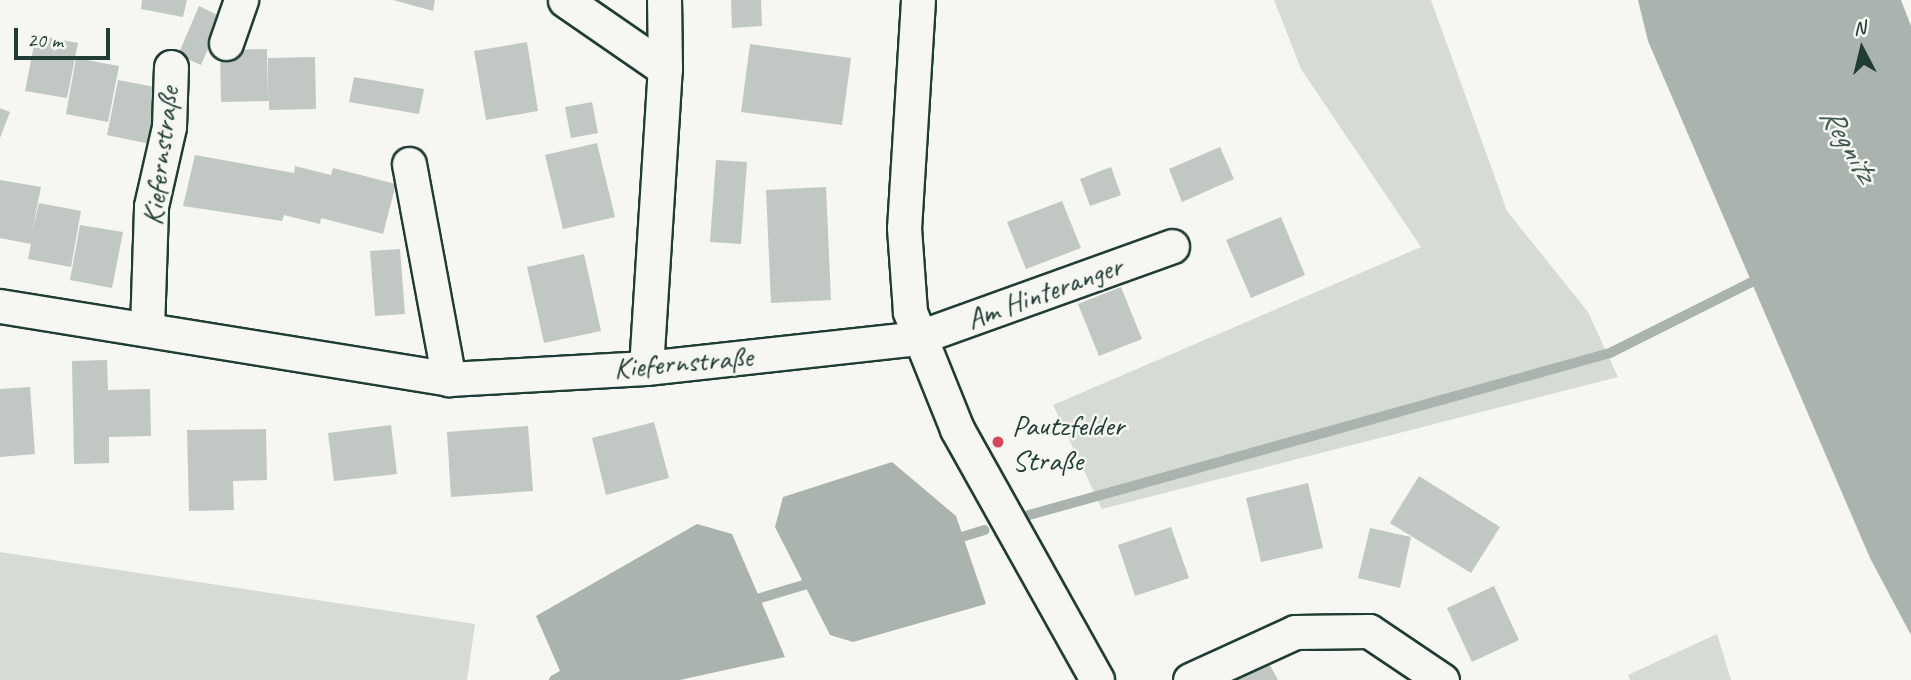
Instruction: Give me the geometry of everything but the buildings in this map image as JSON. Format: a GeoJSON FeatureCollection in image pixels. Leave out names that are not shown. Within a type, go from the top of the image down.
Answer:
{"type":"FeatureCollection","features":[{"type":"Feature","properties":{"kind":"street"},"geometry":{"type":"LineString","coordinates":[[226,43],[241,0]]}},
{"type":"Feature","properties":{"kind":"street"},"geometry":{"type":"LineString","coordinates":[[565,0],[665,69]]}},
{"type":"Feature","properties":{"kind":"street"},"geometry":{"type":"LineString","coordinates":[[646,368],[665,69],[664,0]]}},
{"type":"Feature","properties":{"kind":"street"},"geometry":{"type":"LineString","coordinates":[[918,0],[904,228],[917,338],[962,438],[1097,680]]}},
{"type":"Feature","properties":{"kind":"street","name":"Kiefernstraße"},"geometry":{"type":"LineString","coordinates":[[147,329],[151,206],[169,127],[171,67]]}},
{"type":"Feature","properties":{"kind":"street"},"geometry":{"type":"LineString","coordinates":[[409,164],[449,379]]}},
{"type":"Feature","properties":{"kind":"street","name":"Am Hinteranger"},"geometry":{"type":"LineString","coordinates":[[917,338],[1172,246]]}},
{"type":"Feature","properties":{"kind":"street","name":"Kiefernstraße"},"geometry":{"type":"LineString","coordinates":[[0,306],[449,379],[646,368],[917,338]]}},
{"type":"Feature","properties":{"kind":"street"},"geometry":{"type":"LineString","coordinates":[[1190,680],[1295,632],[1370,631],[1442,680]]}},
{"type":"Feature","properties":{"kind":"shaded area"},"geometry":{"type":"Polygon","coordinates":[[[1274,0],[1431,0],[1507,211],[1588,312],[1618,377],[1102,509],[1053,405],[1421,247],[1301,69],[1274,0]]]}},
{"type":"Feature","properties":{"kind":"shaded area"},"geometry":{"type":"Polygon","coordinates":[[[0,552],[475,624],[467,680],[0,680],[0,552]]]}},
{"type":"Feature","properties":{"kind":"shaded area"},"geometry":{"type":"Polygon","coordinates":[[[1717,634],[1731,680],[1630,680],[1628,675],[1717,634]]]}},
{"type":"Feature","properties":{"kind":"water","name":"Regnitz"},"geometry":{"type":"Polygon","coordinates":[[[1638,0],[1901,0],[1911,26],[1911,635],[1870,558],[1648,41],[1638,0]]]}},
{"type":"Feature","properties":{"kind":"water"},"geometry":{"type":"Polygon","coordinates":[[[892,462],[956,516],[986,604],[853,642],[830,635],[775,527],[783,497],[892,462]]]}},
{"type":"Feature","properties":{"kind":"water"},"geometry":{"type":"Polygon","coordinates":[[[697,524],[732,534],[785,657],[680,680],[564,680],[536,616],[697,524]]]}},
{"type":"Feature","properties":{"kind":"waterway"},"geometry":{"type":"LineString","coordinates":[[1029,515],[1610,353],[1762,277]]}},
{"type":"Feature","properties":{"kind":"waterway"},"geometry":{"type":"LineString","coordinates":[[952,540],[985,530]]}},
{"type":"Feature","properties":{"kind":"waterway"},"geometry":{"type":"LineString","coordinates":[[747,602],[817,581]]}},
{"type":"Feature","properties":{"kind":"waterway"},"geometry":{"type":"LineString","coordinates":[[554,680],[571,670]]}},
{"type":"Feature","properties":{"kind":"place","name":"Pautzfelder Straße"},"geometry":{"type":"Point","coordinates":[998,442]}}]}
